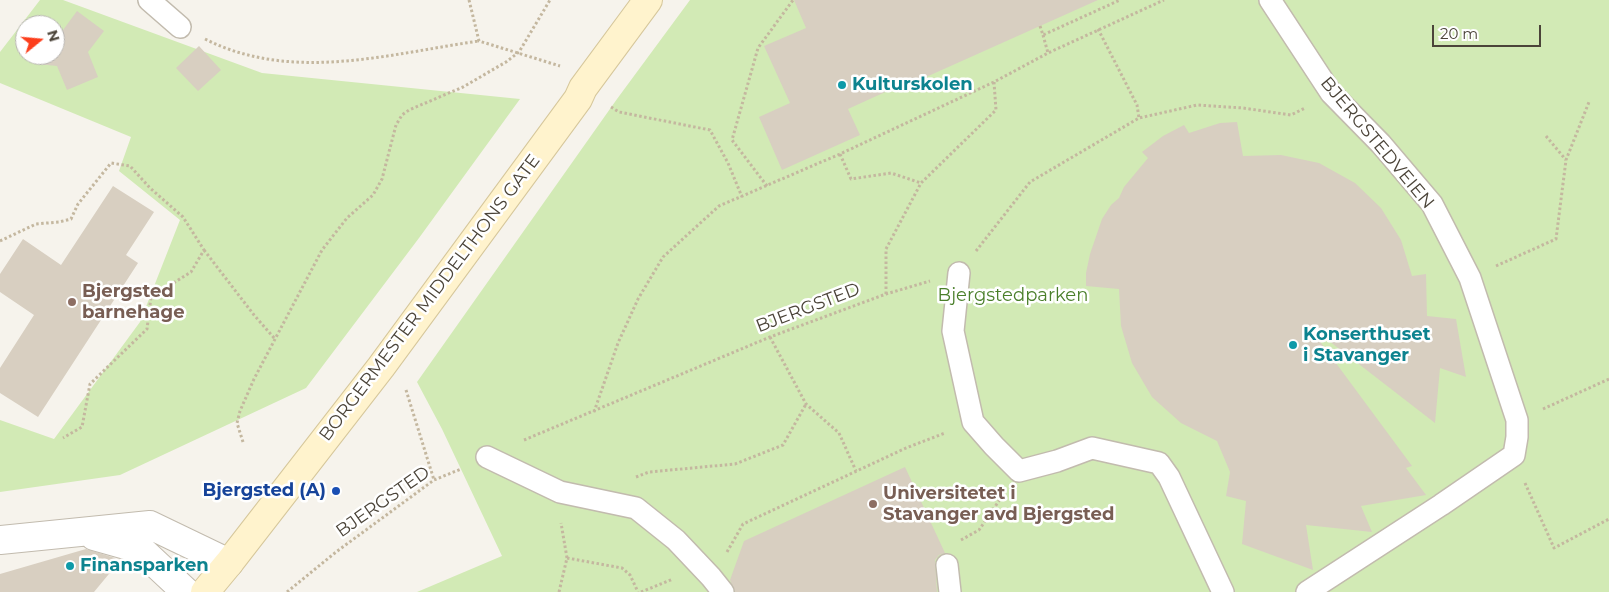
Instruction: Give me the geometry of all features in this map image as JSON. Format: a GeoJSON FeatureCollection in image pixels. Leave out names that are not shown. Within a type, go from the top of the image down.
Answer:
{"type":"FeatureCollection","features":[{"type":"Feature","properties":{"kind":"main road","name":"BORGERMESTER MIDDELTHONS GATE"},"geometry":{"type":"LineString","coordinates":[[205,592],[230,563],[387,359],[578,99],[583,88],[648,0]]}},
{"type":"Feature","properties":{"kind":"street"},"geometry":{"type":"LineString","coordinates":[[0,540],[150,525],[230,563]]}},
{"type":"Feature","properties":{"kind":"street"},"geometry":{"type":"LineString","coordinates":[[83,532],[140,549],[186,592]]}},
{"type":"Feature","properties":{"kind":"lane"},"geometry":{"type":"LineString","coordinates":[[149,0],[180,27]]}},
{"type":"Feature","properties":{"kind":"lane","name":"BJERGSTEDVEIEN"},"geometry":{"type":"LineString","coordinates":[[1270,0],[1331,92],[1381,144],[1432,204],[1470,278],[1517,420],[1514,455],[1441,505],[1306,592]]}},
{"type":"Feature","properties":{"kind":"lane"},"geometry":{"type":"LineString","coordinates":[[959,273],[953,331],[974,422],[994,446],[1019,471],[1056,461],[1092,448],[1159,463],[1169,477],[1223,592]]}},
{"type":"Feature","properties":{"kind":"lane"},"geometry":{"type":"LineString","coordinates":[[487,457],[560,492],[636,508],[676,540],[717,584]]}},
{"type":"Feature","properties":{"kind":"lane"},"geometry":{"type":"LineString","coordinates":[[945,556],[950,592]]}},
{"type":"Feature","properties":{"kind":"path"},"geometry":{"type":"LineString","coordinates":[[470,0],[479,41]]}},
{"type":"Feature","properties":{"kind":"path"},"geometry":{"type":"LineString","coordinates":[[243,442],[237,423],[240,411],[254,379],[322,250],[347,218],[373,195],[382,179],[396,125],[402,116],[409,110],[462,87],[506,62],[519,52],[550,0]]}},
{"type":"Feature","properties":{"kind":"path"},"geometry":{"type":"LineString","coordinates":[[767,186],[732,140],[758,48],[793,0]]}},
{"type":"Feature","properties":{"kind":"path"},"geometry":{"type":"LineString","coordinates":[[1043,35],[1120,0]]}},
{"type":"Feature","properties":{"kind":"path"},"geometry":{"type":"LineString","coordinates":[[594,412],[618,342],[638,299],[663,257],[719,206],[840,154],[994,82],[1048,52],[1164,0]]}},
{"type":"Feature","properties":{"kind":"path"},"geometry":{"type":"LineString","coordinates":[[1040,26],[1048,52]]}},
{"type":"Feature","properties":{"kind":"path"},"geometry":{"type":"LineString","coordinates":[[180,27],[225,50],[263,58],[300,62],[350,62],[479,41],[565,68]]}},
{"type":"Feature","properties":{"kind":"path"},"geometry":{"type":"LineString","coordinates":[[1098,29],[1137,105],[1139,118]]}},
{"type":"Feature","properties":{"kind":"path"},"geometry":{"type":"LineString","coordinates":[[886,294],[886,249],[921,183],[996,110],[994,82]]}},
{"type":"Feature","properties":{"kind":"path"},"geometry":{"type":"LineString","coordinates":[[959,273],[1030,182],[1139,118],[1197,104],[1291,115],[1315,104],[1331,92]]}},
{"type":"Feature","properties":{"kind":"path"},"geometry":{"type":"LineString","coordinates":[[1470,278],[1556,238],[1566,160],[1589,102]]}},
{"type":"Feature","properties":{"kind":"path"},"geometry":{"type":"LineString","coordinates":[[606,105],[620,112],[710,130],[728,163],[742,197]]}},
{"type":"Feature","properties":{"kind":"path"},"geometry":{"type":"LineString","coordinates":[[1546,136],[1566,160]]}},
{"type":"Feature","properties":{"kind":"path"},"geometry":{"type":"LineString","coordinates":[[840,154],[851,179],[891,173],[921,183]]}},
{"type":"Feature","properties":{"kind":"path"},"geometry":{"type":"LineString","coordinates":[[0,241],[36,224],[59,222],[71,218],[78,204],[111,163],[130,166],[150,188],[183,217],[204,250],[275,339]]}},
{"type":"Feature","properties":{"kind":"path"},"geometry":{"type":"LineString","coordinates":[[63,438],[82,426],[90,384],[147,329],[151,297],[191,272],[204,250]]}},
{"type":"Feature","properties":{"kind":"path","name":"BJERGSTED"},"geometry":{"type":"LineString","coordinates":[[287,592],[336,552],[434,480],[770,337],[886,294],[959,273]]}},
{"type":"Feature","properties":{"kind":"path"},"geometry":{"type":"LineString","coordinates":[[770,337],[806,404],[839,433],[856,471]]}},
{"type":"Feature","properties":{"kind":"path"},"geometry":{"type":"LineString","coordinates":[[1517,420],[1609,379]]}},
{"type":"Feature","properties":{"kind":"path"},"geometry":{"type":"LineString","coordinates":[[403,382],[434,480]]}},
{"type":"Feature","properties":{"kind":"path"},"geometry":{"type":"LineString","coordinates":[[629,479],[650,472],[735,464],[783,445],[806,404]]}},
{"type":"Feature","properties":{"kind":"path"},"geometry":{"type":"LineString","coordinates":[[717,584],[743,524],[906,448],[974,422]]}},
{"type":"Feature","properties":{"kind":"path"},"geometry":{"type":"LineString","coordinates":[[559,592],[567,558],[561,528],[560,492]]}},
{"type":"Feature","properties":{"kind":"path"},"geometry":{"type":"LineString","coordinates":[[945,556],[979,530],[992,512]]}},
{"type":"Feature","properties":{"kind":"path"},"geometry":{"type":"LineString","coordinates":[[1538,514],[1554,548],[1609,519]]}},
{"type":"Feature","properties":{"kind":"path"},"geometry":{"type":"LineString","coordinates":[[567,558],[622,568],[630,575],[638,592]]}},
{"type":"Feature","properties":{"kind":"green space"},"geometry":{"type":"Polygon","coordinates":[[[40,0],[63,0],[262,73],[520,99],[419,238],[306,388],[120,475],[0,492],[0,420],[54,439],[140,322],[180,220],[119,171],[131,137],[0,83],[0,52],[15,32],[15,65],[65,65],[65,15],[28,15],[40,0]]]}},
{"type":"Feature","properties":{"kind":"green space","name":"Bjergstedparken"},"geometry":{"type":"Polygon","coordinates":[[[690,0],[1609,0],[1609,592],[417,592],[502,556],[442,429],[417,382],[617,99],[690,0]]]}},
{"type":"Feature","properties":{"kind":"building","name":"Kulturskolen"},"geometry":{"type":"Polygon","coordinates":[[[794,0],[1098,0],[906,86],[905,83],[848,109],[860,135],[782,170],[759,117],[790,103],[764,46],[806,28],[794,0]]]}},
{"type":"Feature","properties":{"kind":"building"},"geometry":{"type":"Polygon","coordinates":[[[77,11],[104,31],[88,52],[98,77],[67,90],[57,66],[47,65],[65,65],[65,27],[77,11]]]}},
{"type":"Feature","properties":{"kind":"building"},"geometry":{"type":"Polygon","coordinates":[[[199,46],[221,70],[198,91],[176,68],[199,46]]]}},
{"type":"Feature","properties":{"kind":"building","name":"Konserthuset i Stavanger"},"geometry":{"type":"Polygon","coordinates":[[[1237,122],[1243,156],[1281,155],[1319,163],[1355,183],[1381,208],[1401,240],[1412,276],[1426,274],[1427,316],[1456,319],[1466,377],[1440,368],[1435,423],[1310,328],[1412,466],[1406,468],[1426,495],[1361,506],[1372,532],[1306,525],[1313,570],[1242,544],[1246,501],[1226,496],[1230,472],[1217,441],[1181,423],[1152,397],[1132,363],[1121,326],[1119,289],[1086,286],[1086,273],[1090,254],[1102,219],[1111,205],[1119,198],[1124,187],[1148,158],[1142,152],[1163,136],[1184,125],[1189,133],[1220,123],[1237,122]]]}},
{"type":"Feature","properties":{"kind":"building"},"geometry":{"type":"Polygon","coordinates":[[[113,186],[154,212],[126,255],[138,263],[38,417],[0,393],[0,368],[34,315],[0,292],[0,274],[23,239],[61,265],[113,186]]]}},
{"type":"Feature","properties":{"kind":"building","name":"Universitetet i Stavanger avd Bjergsted"},"geometry":{"type":"Polygon","coordinates":[[[905,467],[945,553],[939,555],[935,560],[937,592],[735,592],[730,580],[744,541],[905,467]]]}},
{"type":"Feature","properties":{"kind":"building","name":"Finansparken"},"geometry":{"type":"Polygon","coordinates":[[[86,549],[115,558],[118,563],[94,592],[0,592],[0,574],[86,549]]]}},
{"type":"Feature","properties":{"kind":"place","name":"Kulturskolen"},"geometry":{"type":"Point","coordinates":[842,85]}},
{"type":"Feature","properties":{"kind":"place","name":"Bjergsted barnehage"},"geometry":{"type":"Point","coordinates":[72,302]}},
{"type":"Feature","properties":{"kind":"place","name":"Konserthuset i Stavanger"},"geometry":{"type":"Point","coordinates":[1293,345]}},
{"type":"Feature","properties":{"kind":"place","name":"Bjergsted (A)"},"geometry":{"type":"Point","coordinates":[336,491]}},
{"type":"Feature","properties":{"kind":"place","name":"Universitetet i Stavanger avd Bjergsted"},"geometry":{"type":"Point","coordinates":[873,504]}},
{"type":"Feature","properties":{"kind":"place","name":"Finansparken"},"geometry":{"type":"Point","coordinates":[70,566]}}]}
